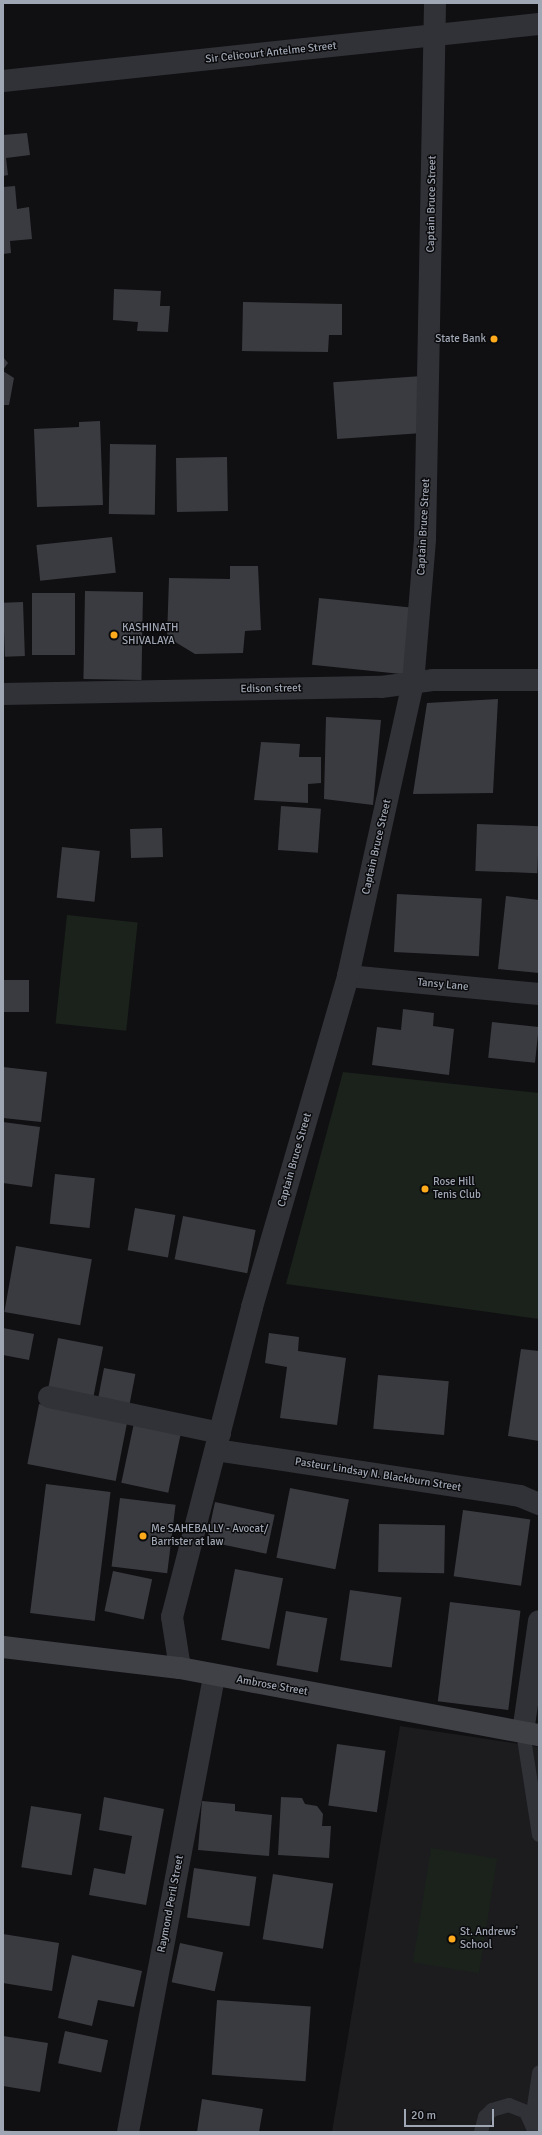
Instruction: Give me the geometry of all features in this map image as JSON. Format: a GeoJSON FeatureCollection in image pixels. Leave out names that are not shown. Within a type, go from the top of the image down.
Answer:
{"type":"FeatureCollection","features":[{"type":"Feature","properties":{"kind":"street","name":"Captain Bruce Street"},"geometry":{"type":"LineString","coordinates":[[180,1668],[172,1617],[252,1307],[348,976],[413,683],[425,539],[435,3]]}},
{"type":"Feature","properties":{"kind":"street","name":"Sir Celicourt Antelme Street"},"geometry":{"type":"LineString","coordinates":[[3,81],[539,24]]}},
{"type":"Feature","properties":{"kind":"street","name":"Edison street"},"geometry":{"type":"LineString","coordinates":[[3,694],[381,687],[413,683],[539,680]]}},
{"type":"Feature","properties":{"kind":"street","name":"Tansy Lane"},"geometry":{"type":"LineString","coordinates":[[348,976],[539,994]]}},
{"type":"Feature","properties":{"kind":"street","name":"Pasteur Lindsay N. Blackburn Street"},"geometry":{"type":"LineString","coordinates":[[49,1397],[218,1442],[520,1496],[539,1504]]}},
{"type":"Feature","properties":{"kind":"street"},"geometry":{"type":"LineString","coordinates":[[531,1733],[539,1621]]}},
{"type":"Feature","properties":{"kind":"street","name":"Ambrose Street"},"geometry":{"type":"LineString","coordinates":[[3,1647],[180,1668],[214,1676],[531,1733]]}},
{"type":"Feature","properties":{"kind":"street","name":"Raymond Peril Street"},"geometry":{"type":"LineString","coordinates":[[128,2132],[214,1676]]}},
{"type":"Feature","properties":{"kind":"lane"},"geometry":{"type":"LineString","coordinates":[[531,1733],[539,1835]]}},
{"type":"Feature","properties":{"kind":"lane"},"geometry":{"type":"LineString","coordinates":[[534,2126],[539,2073]]}},
{"type":"Feature","properties":{"kind":"lane"},"geometry":{"type":"LineString","coordinates":[[481,2132],[485,2117],[500,2106],[518,2108],[534,2126]]}},
{"type":"Feature","properties":{"kind":"shaded area"},"geometry":{"type":"Polygon","coordinates":[[[67,915],[138,922],[126,1031],[56,1023],[67,915]]]}},
{"type":"Feature","properties":{"kind":"shaded area","name":"Rose Hill Tenis Club"},"geometry":{"type":"Polygon","coordinates":[[[343,1072],[539,1093],[539,1319],[286,1284],[343,1072]]]}},
{"type":"Feature","properties":{"kind":"shaded area","name":"St. Andrews' School"},"geometry":{"type":"Polygon","coordinates":[[[400,1726],[539,1747],[539,2132],[332,2132],[400,1726]]]}},
{"type":"Feature","properties":{"kind":"shaded area"},"geometry":{"type":"Polygon","coordinates":[[[431,1848],[497,1858],[479,1973],[413,1963],[431,1848]]]}},
{"type":"Feature","properties":{"kind":"building"},"geometry":{"type":"Polygon","coordinates":[[[27,133],[30,155],[6,158],[8,175],[3,176],[3,135],[27,133]]]}},
{"type":"Feature","properties":{"kind":"building"},"geometry":{"type":"Polygon","coordinates":[[[15,186],[17,209],[29,207],[32,239],[10,241],[11,253],[3,254],[3,187],[15,186]]]}},
{"type":"Feature","properties":{"kind":"building"},"geometry":{"type":"Polygon","coordinates":[[[114,289],[161,291],[160,306],[170,306],[168,332],[137,331],[138,322],[113,320],[114,289]]]}},
{"type":"Feature","properties":{"kind":"building"},"geometry":{"type":"Polygon","coordinates":[[[243,302],[342,304],[342,335],[329,335],[328,352],[242,351],[243,302]]]}},
{"type":"Feature","properties":{"kind":"building"},"geometry":{"type":"Polygon","coordinates":[[[3,357],[8,363],[3,370],[3,357]]]}},
{"type":"Feature","properties":{"kind":"building"},"geometry":{"type":"Polygon","coordinates":[[[3,371],[14,378],[9,405],[3,405],[3,371]]]}},
{"type":"Feature","properties":{"kind":"building"},"geometry":{"type":"Polygon","coordinates":[[[422,376],[426,433],[337,439],[333,382],[422,376]]]}},
{"type":"Feature","properties":{"kind":"building"},"geometry":{"type":"Polygon","coordinates":[[[100,421],[103,505],[37,507],[34,429],[79,427],[79,422],[100,421]]]}},
{"type":"Feature","properties":{"kind":"building"},"geometry":{"type":"Polygon","coordinates":[[[110,444],[156,445],[155,515],[109,514],[110,444]]]}},
{"type":"Feature","properties":{"kind":"building"},"geometry":{"type":"Polygon","coordinates":[[[227,457],[228,511],[177,512],[176,458],[227,457]]]}},
{"type":"Feature","properties":{"kind":"building"},"geometry":{"type":"Polygon","coordinates":[[[112,537],[116,573],[40,581],[36,545],[112,537]]]}},
{"type":"Feature","properties":{"kind":"building"},"geometry":{"type":"Polygon","coordinates":[[[230,566],[258,566],[261,630],[245,631],[243,653],[195,654],[167,637],[169,578],[230,579],[230,566]]]}},
{"type":"Feature","properties":{"kind":"building","name":"KASHINATH SHIVALAYA"},"geometry":{"type":"Polygon","coordinates":[[[85,591],[143,592],[141,680],[83,679],[85,591]]]}},
{"type":"Feature","properties":{"kind":"building"},"geometry":{"type":"Polygon","coordinates":[[[32,593],[75,593],[75,655],[32,655],[32,593]]]}},
{"type":"Feature","properties":{"kind":"building"},"geometry":{"type":"Polygon","coordinates":[[[319,598],[410,608],[403,674],[312,665],[319,598]]]}},
{"type":"Feature","properties":{"kind":"building"},"geometry":{"type":"Polygon","coordinates":[[[23,602],[25,656],[5,657],[3,603],[23,602]]]}},
{"type":"Feature","properties":{"kind":"building"},"geometry":{"type":"Polygon","coordinates":[[[498,699],[493,793],[413,794],[427,703],[498,699]]]}},
{"type":"Feature","properties":{"kind":"building"},"geometry":{"type":"Polygon","coordinates":[[[326,717],[381,720],[373,805],[324,799],[326,717]]]}},
{"type":"Feature","properties":{"kind":"building"},"geometry":{"type":"Polygon","coordinates":[[[261,742],[300,744],[299,757],[321,757],[321,783],[308,784],[308,803],[254,800],[261,742]]]}},
{"type":"Feature","properties":{"kind":"building"},"geometry":{"type":"Polygon","coordinates":[[[281,806],[321,809],[318,853],[278,850],[281,806]]]}},
{"type":"Feature","properties":{"kind":"building"},"geometry":{"type":"Polygon","coordinates":[[[477,824],[539,826],[537,873],[475,871],[477,824]]]}},
{"type":"Feature","properties":{"kind":"building"},"geometry":{"type":"Polygon","coordinates":[[[162,828],[163,857],[131,858],[130,829],[162,828]]]}},
{"type":"Feature","properties":{"kind":"building"},"geometry":{"type":"Polygon","coordinates":[[[62,847],[100,851],[94,902],[57,898],[62,847]]]}},
{"type":"Feature","properties":{"kind":"building"},"geometry":{"type":"Polygon","coordinates":[[[397,894],[482,898],[479,956],[394,952],[397,894]]]}},
{"type":"Feature","properties":{"kind":"building"},"geometry":{"type":"Polygon","coordinates":[[[506,896],[539,900],[539,973],[498,969],[506,896]]]}},
{"type":"Feature","properties":{"kind":"building"},"geometry":{"type":"Polygon","coordinates":[[[3,980],[29,980],[29,1012],[3,1012],[3,980]]]}},
{"type":"Feature","properties":{"kind":"building"},"geometry":{"type":"Polygon","coordinates":[[[403,1009],[434,1013],[433,1026],[454,1029],[449,1075],[372,1065],[377,1027],[401,1030],[403,1009]]]}},
{"type":"Feature","properties":{"kind":"building"},"geometry":{"type":"Polygon","coordinates":[[[492,1022],[539,1027],[535,1063],[488,1058],[492,1022]]]}},
{"type":"Feature","properties":{"kind":"building"},"geometry":{"type":"Polygon","coordinates":[[[3,1067],[47,1072],[41,1122],[3,1118],[3,1067]]]}},
{"type":"Feature","properties":{"kind":"building"},"geometry":{"type":"Polygon","coordinates":[[[3,1122],[40,1127],[32,1187],[3,1183],[3,1122]]]}},
{"type":"Feature","properties":{"kind":"building"},"geometry":{"type":"Polygon","coordinates":[[[55,1174],[95,1178],[90,1228],[50,1224],[55,1174]]]}},
{"type":"Feature","properties":{"kind":"building"},"geometry":{"type":"Polygon","coordinates":[[[135,1208],[175,1215],[168,1257],[128,1250],[135,1208]]]}},
{"type":"Feature","properties":{"kind":"building"},"geometry":{"type":"Polygon","coordinates":[[[183,1216],[256,1230],[247,1273],[175,1259],[183,1216]]]}},
{"type":"Feature","properties":{"kind":"building"},"geometry":{"type":"Polygon","coordinates":[[[16,1246],[92,1259],[80,1325],[4,1312],[16,1246]]]}},
{"type":"Feature","properties":{"kind":"building"},"geometry":{"type":"Polygon","coordinates":[[[3,1328],[34,1334],[29,1360],[3,1355],[3,1328]]]}},
{"type":"Feature","properties":{"kind":"building"},"geometry":{"type":"Polygon","coordinates":[[[269,1333],[299,1337],[298,1351],[346,1358],[337,1425],[280,1418],[287,1367],[265,1363],[269,1333]]]}},
{"type":"Feature","properties":{"kind":"building"},"geometry":{"type":"Polygon","coordinates":[[[58,1338],[103,1347],[93,1398],[48,1389],[58,1338]]]}},
{"type":"Feature","properties":{"kind":"building"},"geometry":{"type":"Polygon","coordinates":[[[521,1349],[539,1351],[539,1441],[508,1436],[521,1349]]]}},
{"type":"Feature","properties":{"kind":"building"},"geometry":{"type":"Polygon","coordinates":[[[104,1368],[135,1374],[129,1405],[98,1398],[104,1368]]]}},
{"type":"Feature","properties":{"kind":"building"},"geometry":{"type":"Polygon","coordinates":[[[378,1375],[449,1381],[444,1435],[373,1429],[378,1375]]]}},
{"type":"Feature","properties":{"kind":"building"},"geometry":{"type":"Polygon","coordinates":[[[39,1404],[127,1421],[116,1481],[27,1464],[39,1404]]]}},
{"type":"Feature","properties":{"kind":"building"},"geometry":{"type":"Polygon","coordinates":[[[134,1423],[181,1433],[168,1493],[121,1483],[134,1423]]]}},
{"type":"Feature","properties":{"kind":"building"},"geometry":{"type":"Polygon","coordinates":[[[46,1484],[111,1492],[95,1621],[30,1613],[46,1484]]]}},
{"type":"Feature","properties":{"kind":"building"},"geometry":{"type":"Polygon","coordinates":[[[290,1488],[349,1499],[335,1569],[276,1558],[290,1488]]]}},
{"type":"Feature","properties":{"kind":"building","name":"Me SAHEBALLY - Avocat/ Barrister at law"},"geometry":{"type":"Polygon","coordinates":[[[120,1498],[176,1505],[167,1573],[112,1566],[120,1498]]]}},
{"type":"Feature","properties":{"kind":"building"},"geometry":{"type":"Polygon","coordinates":[[[215,1502],[275,1515],[266,1554],[207,1541],[215,1502]]]}},
{"type":"Feature","properties":{"kind":"building"},"geometry":{"type":"Polygon","coordinates":[[[463,1510],[530,1519],[521,1586],[454,1576],[463,1510]]]}},
{"type":"Feature","properties":{"kind":"building"},"geometry":{"type":"Polygon","coordinates":[[[379,1524],[445,1525],[444,1573],[378,1572],[379,1524]]]}},
{"type":"Feature","properties":{"kind":"building"},"geometry":{"type":"Polygon","coordinates":[[[235,1569],[283,1578],[269,1649],[221,1640],[235,1569]]]}},
{"type":"Feature","properties":{"kind":"building"},"geometry":{"type":"Polygon","coordinates":[[[113,1571],[152,1579],[144,1619],[104,1611],[113,1571]]]}},
{"type":"Feature","properties":{"kind":"building"},"geometry":{"type":"Polygon","coordinates":[[[350,1590],[401,1597],[392,1668],[340,1660],[350,1590]]]}},
{"type":"Feature","properties":{"kind":"building"},"geometry":{"type":"Polygon","coordinates":[[[450,1602],[520,1611],[508,1710],[438,1701],[450,1602]]]}},
{"type":"Feature","properties":{"kind":"building"},"geometry":{"type":"Polygon","coordinates":[[[286,1611],[327,1618],[318,1672],[276,1665],[286,1611]]]}},
{"type":"Feature","properties":{"kind":"building"},"geometry":{"type":"Polygon","coordinates":[[[337,1744],[386,1751],[377,1812],[328,1805],[337,1744]]]}},
{"type":"Feature","properties":{"kind":"building"},"geometry":{"type":"Polygon","coordinates":[[[104,1797],[164,1809],[146,1905],[89,1895],[94,1868],[125,1874],[132,1836],[99,1830],[104,1797]]]}},
{"type":"Feature","properties":{"kind":"building"},"geometry":{"type":"Polygon","coordinates":[[[281,1797],[302,1798],[305,1804],[317,1806],[323,1814],[322,1826],[331,1826],[329,1858],[278,1855],[281,1797]]]}},
{"type":"Feature","properties":{"kind":"building"},"geometry":{"type":"Polygon","coordinates":[[[202,1801],[235,1804],[235,1811],[272,1815],[269,1856],[198,1850],[202,1801]]]}},
{"type":"Feature","properties":{"kind":"building"},"geometry":{"type":"Polygon","coordinates":[[[31,1806],[81,1814],[72,1875],[21,1867],[31,1806]]]}},
{"type":"Feature","properties":{"kind":"building"},"geometry":{"type":"Polygon","coordinates":[[[194,1868],[256,1877],[249,1926],[187,1918],[194,1868]]]}},
{"type":"Feature","properties":{"kind":"building"},"geometry":{"type":"Polygon","coordinates":[[[273,1874],[333,1884],[323,1949],[263,1939],[273,1874]]]}},
{"type":"Feature","properties":{"kind":"building"},"geometry":{"type":"Polygon","coordinates":[[[3,1934],[59,1943],[52,1991],[3,1983],[3,1934]]]}},
{"type":"Feature","properties":{"kind":"building"},"geometry":{"type":"Polygon","coordinates":[[[180,1943],[223,1952],[215,1991],[172,1982],[180,1943]]]}},
{"type":"Feature","properties":{"kind":"building"},"geometry":{"type":"Polygon","coordinates":[[[72,1955],[142,1971],[134,2007],[98,2000],[92,2026],[58,2018],[72,1955]]]}},
{"type":"Feature","properties":{"kind":"building"},"geometry":{"type":"Polygon","coordinates":[[[217,2000],[311,2007],[306,2081],[212,2075],[217,2000]]]}},
{"type":"Feature","properties":{"kind":"building"},"geometry":{"type":"Polygon","coordinates":[[[65,2031],[108,2040],[101,2072],[58,2063],[65,2031]]]}},
{"type":"Feature","properties":{"kind":"building"},"geometry":{"type":"Polygon","coordinates":[[[3,2036],[48,2043],[40,2092],[3,2086],[3,2036]]]}},
{"type":"Feature","properties":{"kind":"building"},"geometry":{"type":"Polygon","coordinates":[[[202,2099],[263,2109],[259,2132],[197,2132],[202,2099]]]}},
{"type":"Feature","properties":{"kind":"building"},"geometry":{"type":"Polygon","coordinates":[[[3,2130],[13,2131],[13,2132],[3,2132],[3,2130]]]}},
{"type":"Feature","properties":{"kind":"place","name":"State Bank"},"geometry":{"type":"Point","coordinates":[494,339]}},
{"type":"Feature","properties":{"kind":"place","name":"KASHINATH SHIVALAYA"},"geometry":{"type":"Point","coordinates":[114,635]}},
{"type":"Feature","properties":{"kind":"place","name":"Rose Hill Tenis Club"},"geometry":{"type":"Point","coordinates":[425,1189]}},
{"type":"Feature","properties":{"kind":"place","name":"Me SAHEBALLY - Avocat/ Barrister at law"},"geometry":{"type":"Point","coordinates":[143,1536]}},
{"type":"Feature","properties":{"kind":"place","name":"St. Andrews' School"},"geometry":{"type":"Point","coordinates":[452,1939]}}]}
